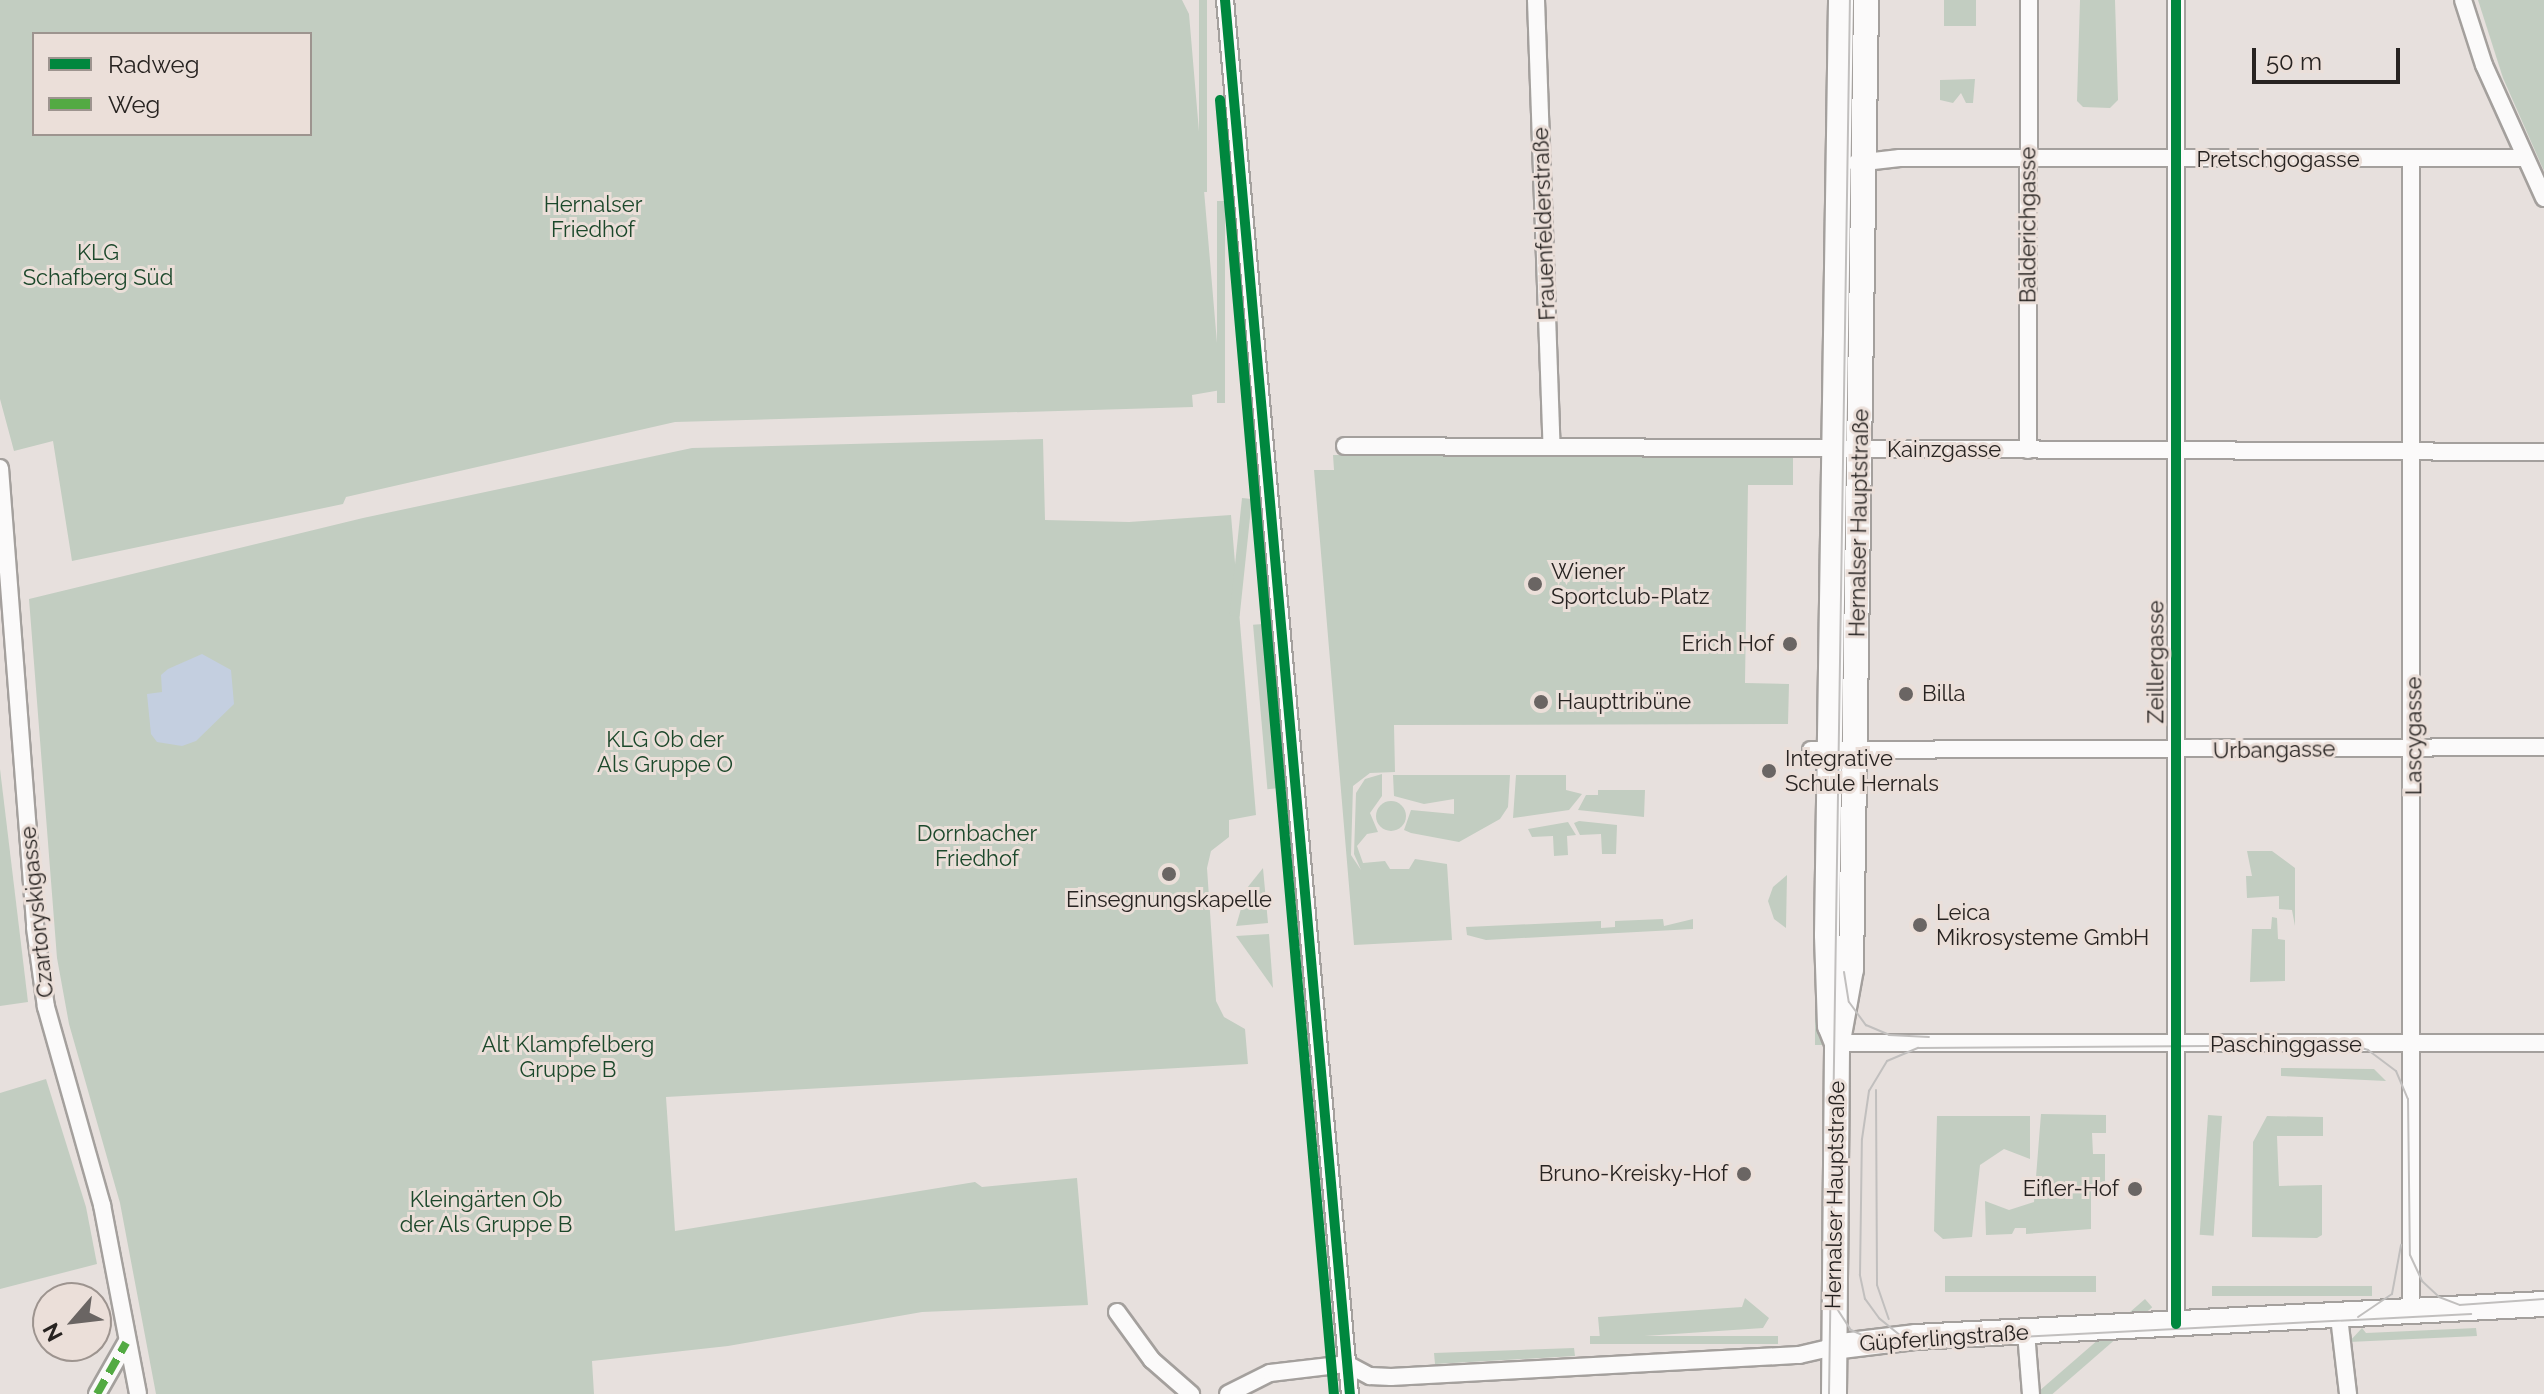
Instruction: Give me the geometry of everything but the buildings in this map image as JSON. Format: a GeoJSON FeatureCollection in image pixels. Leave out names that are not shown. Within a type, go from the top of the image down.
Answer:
{"type":"FeatureCollection","features":[{"type":"Feature","properties":{"kind":"main road","name":"Hernalser Hauptstraße"},"geometry":{"type":"LineString","coordinates":[[1837,1043],[1830,1026],[1821,750],[1825,450],[1863,161],[1841,0]]}},
{"type":"Feature","properties":{"kind":"main road","name":"Hernalser Hauptstraße"},"geometry":{"type":"LineString","coordinates":[[1834,1394],[1837,1043],[1851,969],[1866,0]]}},
{"type":"Feature","properties":{"kind":"main road","name":"Güpferlingstraße"},"geometry":{"type":"LineString","coordinates":[[1833,1347],[2026,1332],[2544,1304]]}},
{"type":"Feature","properties":{"kind":"street"},"geometry":{"type":"LineString","coordinates":[[1225,0],[1350,1394]]}},
{"type":"Feature","properties":{"kind":"street","name":"Frauenfelderstraße"},"geometry":{"type":"LineString","coordinates":[[1536,0],[1552,447]]}},
{"type":"Feature","properties":{"kind":"street","name":"Balderichgasse"},"geometry":{"type":"LineString","coordinates":[[2028,450],[2029,0]]}},
{"type":"Feature","properties":{"kind":"street","name":"Zeillergasse"},"geometry":{"type":"LineString","coordinates":[[2176,0],[2176,1324]]}},
{"type":"Feature","properties":{"kind":"street"},"geometry":{"type":"LineString","coordinates":[[2463,0],[2484,65],[2544,198]]}},
{"type":"Feature","properties":{"kind":"street","name":"Pretschgogasse"},"geometry":{"type":"LineString","coordinates":[[1863,161],[2525,158]]}},
{"type":"Feature","properties":{"kind":"street","name":"Lascygasse"},"geometry":{"type":"LineString","coordinates":[[2411,159],[2415,1043],[2411,1312]]}},
{"type":"Feature","properties":{"kind":"street","name":"Kainzgasse"},"geometry":{"type":"LineString","coordinates":[[1345,446],[2544,452]]}},
{"type":"Feature","properties":{"kind":"street","name":"Czartoryskigasse"},"geometry":{"type":"LineString","coordinates":[[0,468],[35,928],[46,1007],[102,1205],[138,1394]]}},
{"type":"Feature","properties":{"kind":"street","name":"Urbangasse"},"geometry":{"type":"LineString","coordinates":[[1821,750],[2177,751],[2544,747]]}},
{"type":"Feature","properties":{"kind":"street","name":"Paschinggasse"},"geometry":{"type":"LineString","coordinates":[[1837,1043],[2178,1046],[2544,1043]]}},
{"type":"Feature","properties":{"kind":"street"},"geometry":{"type":"LineString","coordinates":[[1117,1312],[1152,1360],[1191,1394]]}},
{"type":"Feature","properties":{"kind":"street"},"geometry":{"type":"LineString","coordinates":[[2339,1317],[2348,1394]]}},
{"type":"Feature","properties":{"kind":"street"},"geometry":{"type":"LineString","coordinates":[[2026,1332],[2031,1394]]}},
{"type":"Feature","properties":{"kind":"street"},"geometry":{"type":"LineString","coordinates":[[97,1394],[126,1343]]}},
{"type":"Feature","properties":{"kind":"street","name":"Güpferlingstraße"},"geometry":{"type":"LineString","coordinates":[[1347,1364],[1370,1376],[1391,1377],[1799,1355],[1833,1347]]}},
{"type":"Feature","properties":{"kind":"street"},"geometry":{"type":"LineString","coordinates":[[1228,1394],[1270,1373],[1347,1364]]}},
{"type":"Feature","properties":{"kind":"green space","name":"Hernalser Friedhof"},"geometry":{"type":"Polygon","coordinates":[[[0,0],[1182,0],[1189,14],[1221,390],[1192,395],[1193,407],[675,422],[346,497],[343,504],[72,561],[53,441],[14,451],[0,399],[0,0]]]}},
{"type":"Feature","properties":{"kind":"green space"},"geometry":{"type":"Polygon","coordinates":[[[1199,0],[1207,0],[1207,192],[1199,192],[1199,0]]]}},
{"type":"Feature","properties":{"kind":"green space"},"geometry":{"type":"Polygon","coordinates":[[[1944,0],[1976,0],[1976,26],[1944,26],[1944,0]]]}},
{"type":"Feature","properties":{"kind":"green space"},"geometry":{"type":"Polygon","coordinates":[[[2080,0],[2115,0],[2118,100],[2110,108],[2083,107],[2077,101],[2080,0]]]}},
{"type":"Feature","properties":{"kind":"green space"},"geometry":{"type":"Polygon","coordinates":[[[2478,0],[2544,0],[2544,171],[2503,78],[2478,0]]]}},
{"type":"Feature","properties":{"kind":"green space"},"geometry":{"type":"Polygon","coordinates":[[[1975,79],[1973,103],[1966,103],[1961,93],[1953,103],[1940,100],[1940,80],[1975,79]]]}},
{"type":"Feature","properties":{"kind":"green space"},"geometry":{"type":"Polygon","coordinates":[[[1217,201],[1225,201],[1225,403],[1217,403],[1217,201]]]}},
{"type":"Feature","properties":{"kind":"green space"},"geometry":{"type":"Polygon","coordinates":[[[1043,439],[1045,520],[1129,522],[1231,515],[1256,815],[1229,820],[1229,837],[1211,851],[1207,868],[1216,1001],[1224,1017],[1245,1029],[1248,1064],[666,1097],[675,1231],[975,1182],[982,1187],[1077,1178],[1088,1305],[922,1312],[728,1346],[592,1361],[594,1394],[156,1394],[120,1203],[69,1024],[57,958],[29,599],[363,518],[692,448],[1043,439]]]}},
{"type":"Feature","properties":{"kind":"green space","name":"Wiener Sportclub-Platz"},"geometry":{"type":"Polygon","coordinates":[[[1793,454],[1793,485],[1748,485],[1745,683],[1789,684],[1788,724],[1394,725],[1395,772],[1370,773],[1353,786],[1351,855],[1361,870],[1354,854],[1356,793],[1365,779],[1382,774],[1382,796],[1370,813],[1378,832],[1367,834],[1357,846],[1363,863],[1385,861],[1390,869],[1409,869],[1415,859],[1447,864],[1452,940],[1354,945],[1314,470],[1334,470],[1333,455],[1793,454]]]}},
{"type":"Feature","properties":{"kind":"green space"},"geometry":{"type":"Polygon","coordinates":[[[1242,498],[1252,499],[1240,616],[1230,615],[1242,498]]]}},
{"type":"Feature","properties":{"kind":"green space"},"geometry":{"type":"Polygon","coordinates":[[[1263,624],[1277,788],[1267,789],[1253,625],[1263,624]]]}},
{"type":"Feature","properties":{"kind":"green space"},"geometry":{"type":"Polygon","coordinates":[[[0,769],[28,1002],[0,1006],[0,769]]]}},
{"type":"Feature","properties":{"kind":"green space"},"geometry":{"type":"Polygon","coordinates":[[[1393,775],[1510,775],[1508,807],[1500,819],[1459,842],[1411,833],[1404,830],[1411,810],[1454,814],[1454,799],[1424,804],[1394,796],[1393,775]]]}},
{"type":"Feature","properties":{"kind":"green space"},"geometry":{"type":"Polygon","coordinates":[[[1516,775],[1566,775],[1566,790],[1582,794],[1569,810],[1513,818],[1516,775]]]}},
{"type":"Feature","properties":{"kind":"green space"},"geometry":{"type":"Polygon","coordinates":[[[1598,790],[1645,790],[1644,817],[1578,810],[1586,795],[1598,795],[1598,790]]]}},
{"type":"Feature","properties":{"kind":"green space"},"geometry":{"type":"Polygon","coordinates":[[[1815,795],[1822,795],[1822,1045],[1815,1045],[1815,795]]]}},
{"type":"Feature","properties":{"kind":"green space"},"geometry":{"type":"Polygon","coordinates":[[[1391,801],[1402,805],[1406,816],[1402,827],[1391,831],[1380,827],[1376,816],[1380,805],[1391,801]]]}},
{"type":"Feature","properties":{"kind":"green space"},"geometry":{"type":"Polygon","coordinates":[[[1568,822],[1576,835],[1567,836],[1568,855],[1554,856],[1553,836],[1532,837],[1528,829],[1568,822]]]}},
{"type":"Feature","properties":{"kind":"green space"},"geometry":{"type":"Polygon","coordinates":[[[1574,823],[1617,825],[1616,854],[1602,854],[1601,834],[1580,835],[1574,823]]]}},
{"type":"Feature","properties":{"kind":"green space"},"geometry":{"type":"Polygon","coordinates":[[[2247,851],[2272,851],[2295,868],[2295,926],[2292,910],[2279,909],[2279,896],[2247,898],[2246,876],[2252,876],[2247,851]]]}},
{"type":"Feature","properties":{"kind":"green space"},"geometry":{"type":"Polygon","coordinates":[[[1263,868],[1268,923],[1236,926],[1247,888],[1263,868]]]}},
{"type":"Feature","properties":{"kind":"green space"},"geometry":{"type":"Polygon","coordinates":[[[1787,875],[1786,928],[1774,919],[1768,901],[1773,887],[1787,875]]]}},
{"type":"Feature","properties":{"kind":"green space"},"geometry":{"type":"Polygon","coordinates":[[[2272,917],[2277,918],[2278,939],[2285,940],[2285,981],[2250,982],[2252,929],[2271,929],[2272,917]]]}},
{"type":"Feature","properties":{"kind":"green space"},"geometry":{"type":"Polygon","coordinates":[[[1663,919],[1664,926],[1693,919],[1693,929],[1486,940],[1467,935],[1466,927],[1601,921],[1601,928],[1615,927],[1615,921],[1663,919]]]}},
{"type":"Feature","properties":{"kind":"green space"},"geometry":{"type":"Polygon","coordinates":[[[1269,934],[1273,988],[1236,936],[1269,934]]]}},
{"type":"Feature","properties":{"kind":"green space"},"geometry":{"type":"Polygon","coordinates":[[[2281,1068],[2374,1069],[2386,1081],[2281,1076],[2281,1068]]]}},
{"type":"Feature","properties":{"kind":"green space"},"geometry":{"type":"Polygon","coordinates":[[[46,1079],[86,1207],[97,1264],[0,1289],[0,1093],[46,1079]]]}},
{"type":"Feature","properties":{"kind":"green space"},"geometry":{"type":"Polygon","coordinates":[[[2041,1114],[2106,1115],[2106,1133],[2092,1133],[2093,1154],[2105,1154],[2105,1187],[2091,1187],[2091,1229],[2026,1234],[2026,1228],[2015,1228],[2012,1234],[1986,1235],[1985,1201],[2009,1210],[2034,1202],[2041,1114]]]}},
{"type":"Feature","properties":{"kind":"green space"},"geometry":{"type":"Polygon","coordinates":[[[2208,1115],[2222,1116],[2214,1236],[2200,1235],[2208,1115]]]}},
{"type":"Feature","properties":{"kind":"green space"},"geometry":{"type":"Polygon","coordinates":[[[1937,1116],[2030,1116],[2030,1159],[2004,1149],[1980,1165],[1972,1237],[1943,1239],[1934,1231],[1937,1116]]]}},
{"type":"Feature","properties":{"kind":"green space"},"geometry":{"type":"Polygon","coordinates":[[[2267,1116],[2323,1117],[2323,1136],[2277,1136],[2279,1186],[2322,1185],[2322,1235],[2317,1238],[2252,1237],[2253,1142],[2267,1116]]]}},
{"type":"Feature","properties":{"kind":"green space"},"geometry":{"type":"Polygon","coordinates":[[[1945,1276],[2096,1276],[2096,1292],[1945,1292],[1945,1276]]]}},
{"type":"Feature","properties":{"kind":"green space"},"geometry":{"type":"Polygon","coordinates":[[[2212,1286],[2372,1286],[2372,1296],[2212,1296],[2212,1286]]]}},
{"type":"Feature","properties":{"kind":"green space"},"geometry":{"type":"Polygon","coordinates":[[[1745,1298],[1769,1318],[1763,1328],[1600,1339],[1598,1317],[1742,1307],[1745,1298]]]}},
{"type":"Feature","properties":{"kind":"green space"},"geometry":{"type":"Polygon","coordinates":[[[2145,1299],[2152,1307],[2052,1394],[2036,1394],[2145,1299]]]}},
{"type":"Feature","properties":{"kind":"green space"},"geometry":{"type":"Polygon","coordinates":[[[2362,1328],[2366,1333],[2476,1328],[2477,1336],[2349,1342],[2362,1328]]]}},
{"type":"Feature","properties":{"kind":"green space"},"geometry":{"type":"Polygon","coordinates":[[[1590,1336],[1778,1336],[1778,1344],[1590,1344],[1590,1336]]]}},
{"type":"Feature","properties":{"kind":"green space"},"geometry":{"type":"Polygon","coordinates":[[[1574,1348],[1575,1356],[1435,1364],[1434,1353],[1574,1348]]]}},
{"type":"Feature","properties":{"kind":"water"},"geometry":{"type":"Polygon","coordinates":[[[202,654],[231,670],[234,704],[196,741],[182,746],[157,742],[151,734],[147,694],[162,692],[161,675],[168,669],[202,654]]]}},
{"type":"Feature","properties":{"kind":"tram line"},"geometry":{"type":"LineString","coordinates":[[1829,1394],[1850,0]]}},
{"type":"Feature","properties":{"kind":"tram line"},"geometry":{"type":"LineString","coordinates":[[1844,972],[1849,1002],[1866,1025],[1889,1035],[1929,1037]]}},
{"type":"Feature","properties":{"kind":"tram line"},"geometry":{"type":"LineString","coordinates":[[1927,1342],[1901,1336],[1879,1318],[1865,1299],[1860,1275],[1862,1139],[1869,1091],[1887,1061],[1918,1048],[2352,1045],[2368,1050],[2396,1071],[2408,1099],[2410,1255],[2422,1281],[2439,1297],[2460,1305],[2544,1299]]}},
{"type":"Feature","properties":{"kind":"tram line"},"geometry":{"type":"LineString","coordinates":[[1876,1090],[1877,1285],[1889,1319]]}},
{"type":"Feature","properties":{"kind":"tram line"},"geometry":{"type":"LineString","coordinates":[[2358,1317],[2392,1294],[2401,1245]]}},
{"type":"Feature","properties":{"kind":"tram line"},"geometry":{"type":"LineString","coordinates":[[1832,1301],[1851,1330],[1882,1344],[2471,1314]]}},
{"type":"Feature","properties":{"kind":"marked path"},"geometry":{"type":"LineString","coordinates":[[97,1394],[126,1343]]}},
{"type":"Feature","properties":{"kind":"cycle path"},"geometry":{"type":"LineString","coordinates":[[1225,0],[1350,1394]]}},
{"type":"Feature","properties":{"kind":"cycle path"},"geometry":{"type":"LineString","coordinates":[[2176,0],[2176,1324]]}},
{"type":"Feature","properties":{"kind":"cycle path"},"geometry":{"type":"LineString","coordinates":[[1220,100],[1334,1394]]}},
{"type":"Feature","properties":{"kind":"place","name":"Wiener Sportclub-Platz"},"geometry":{"type":"Point","coordinates":[1535,584]}},
{"type":"Feature","properties":{"kind":"place","name":"Erich Hof"},"geometry":{"type":"Point","coordinates":[1790,644]}},
{"type":"Feature","properties":{"kind":"place","name":"Billa"},"geometry":{"type":"Point","coordinates":[1906,694]}},
{"type":"Feature","properties":{"kind":"place","name":"Haupttribüne"},"geometry":{"type":"Point","coordinates":[1541,702]}},
{"type":"Feature","properties":{"kind":"place","name":"Integrative Schule Hernals"},"geometry":{"type":"Point","coordinates":[1769,771]}},
{"type":"Feature","properties":{"kind":"place","name":"Einsegnungskapelle"},"geometry":{"type":"Point","coordinates":[1169,874]}},
{"type":"Feature","properties":{"kind":"place","name":"Leica Mikrosysteme GmbH"},"geometry":{"type":"Point","coordinates":[1920,925]}},
{"type":"Feature","properties":{"kind":"place","name":"Bruno-Kreisky-Hof"},"geometry":{"type":"Point","coordinates":[1744,1174]}},
{"type":"Feature","properties":{"kind":"place","name":"Eifler-Hof"},"geometry":{"type":"Point","coordinates":[2135,1189]}},
{"type":"Feature","properties":{"kind":"park label","name":"KLG Schafberg Süd"},"geometry":{"type":"Point","coordinates":[98,264]}},
{"type":"Feature","properties":{"kind":"park label","name":"KLG Ob der Als Gruppe O"},"geometry":{"type":"Point","coordinates":[665,752]}},
{"type":"Feature","properties":{"kind":"park label","name":"Dornbacher Friedhof"},"geometry":{"type":"Point","coordinates":[977,846]}},
{"type":"Feature","properties":{"kind":"park label","name":"Alt Klampfelberg Gruppe B"},"geometry":{"type":"Point","coordinates":[568,1056]}},
{"type":"Feature","properties":{"kind":"park label","name":"Kleingärten Ob der Als Gruppe B"},"geometry":{"type":"Point","coordinates":[486,1212]}}]}
